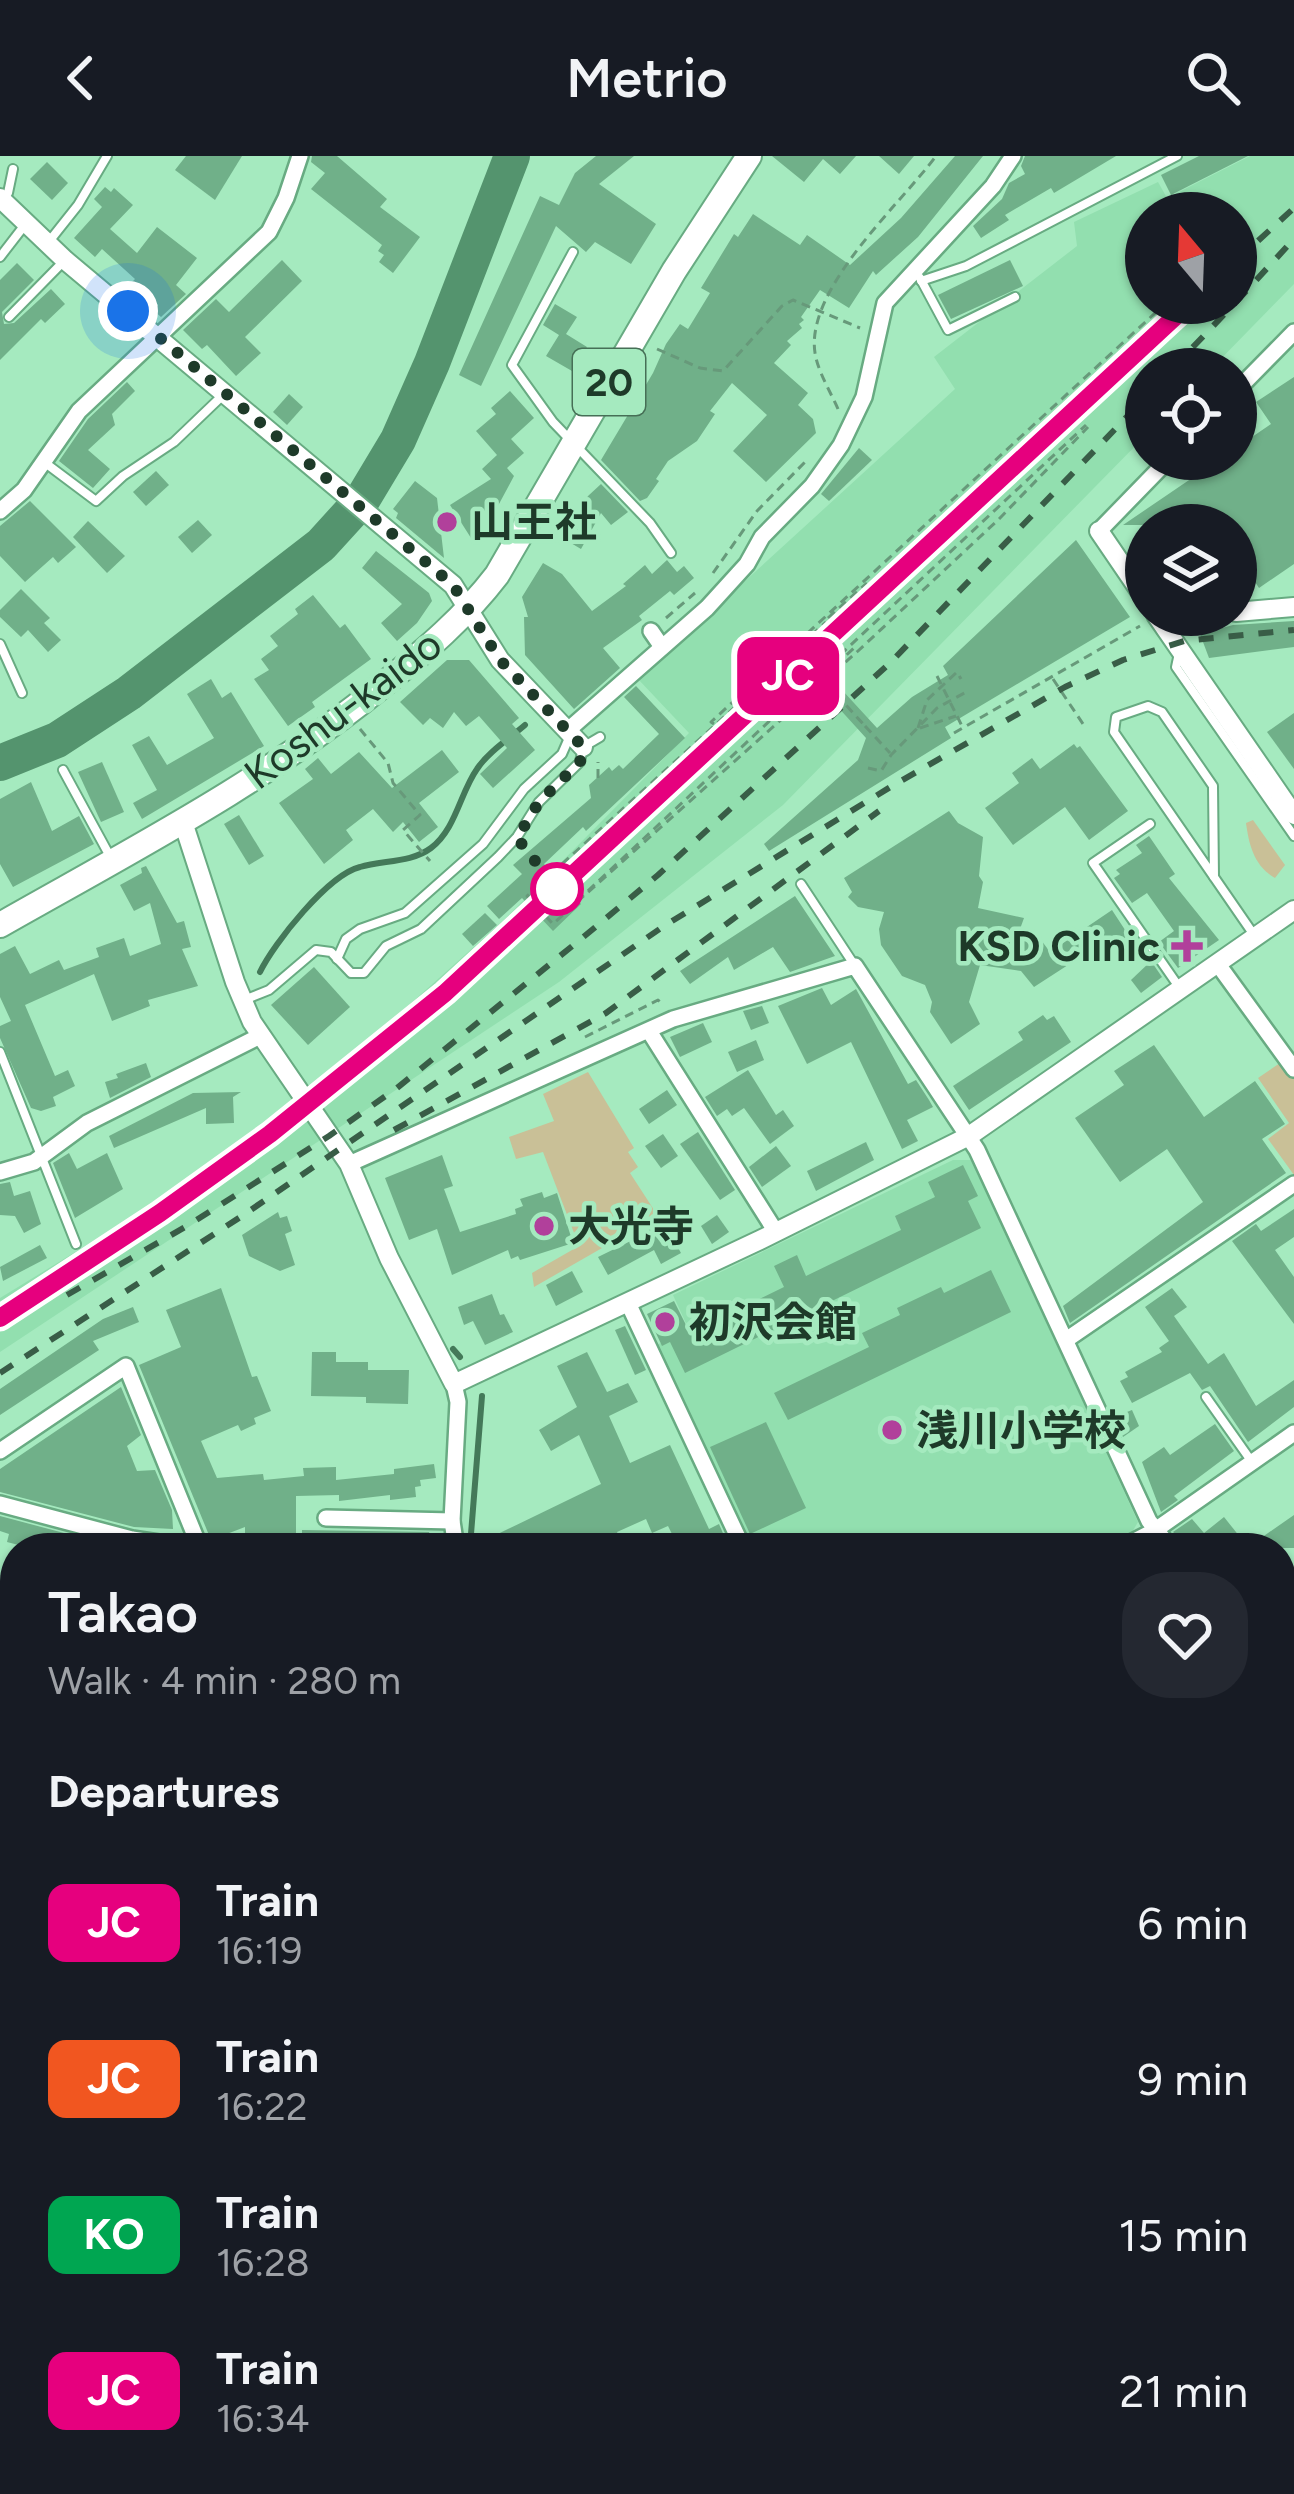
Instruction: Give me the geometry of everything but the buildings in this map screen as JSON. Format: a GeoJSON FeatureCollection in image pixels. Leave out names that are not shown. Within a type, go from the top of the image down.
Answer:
{"type":"FeatureCollection","features":[{"type":"Feature","properties":{"kind":"highway","name":"Koshu-kaido"},"geometry":{"type":"LineString","coordinates":[[0,925],[257,777],[347,715],[471,610],[749,156]]}},
{"type":"Feature","properties":{"kind":"street"},"geometry":{"type":"LineString","coordinates":[[0,512],[24,490],[79,411],[269,232],[300,156]]}},
{"type":"Feature","properties":{"kind":"street"},"geometry":{"type":"LineString","coordinates":[[567,730],[748,564],[762,538],[812,486],[841,445],[864,397],[885,303],[918,276],[1013,156]]}},
{"type":"Feature","properties":{"kind":"street"},"geometry":{"type":"LineString","coordinates":[[1,198],[65,260],[453,585],[500,660],[567,730],[594,747]]}},
{"type":"Feature","properties":{"kind":"street"},"geometry":{"type":"LineString","coordinates":[[1257,370],[1294,332]]}},
{"type":"Feature","properties":{"kind":"street"},"geometry":{"type":"LineString","coordinates":[[1125,569],[1099,531],[1149,480]]}},
{"type":"Feature","properties":{"kind":"street"},"geometry":{"type":"LineString","coordinates":[[1257,610],[1294,607]]}},
{"type":"Feature","properties":{"kind":"street"},"geometry":{"type":"LineString","coordinates":[[651,631],[662,647]]}},
{"type":"Feature","properties":{"kind":"street"},"geometry":{"type":"LineString","coordinates":[[1168,636],[1294,815]]}},
{"type":"Feature","properties":{"kind":"street"},"geometry":{"type":"LineString","coordinates":[[183,823],[242,1001],[260,1036],[349,1164],[389,1258],[454,1384],[458,1402],[454,1533]]}},
{"type":"Feature","properties":{"kind":"street"},"geometry":{"type":"LineString","coordinates":[[454,1384],[968,1136],[1294,910]]}},
{"type":"Feature","properties":{"kind":"street"},"geometry":{"type":"LineString","coordinates":[[1217,963],[1294,1069]]}},
{"type":"Feature","properties":{"kind":"street"},"geometry":{"type":"LineString","coordinates":[[349,1164],[706,1008],[855,966],[968,1136],[1154,1531]]}},
{"type":"Feature","properties":{"kind":"street"},"geometry":{"type":"LineString","coordinates":[[649,1031],[776,1232]]}},
{"type":"Feature","properties":{"kind":"street"},"geometry":{"type":"LineString","coordinates":[[0,1172],[43,1156],[87,1123],[260,1036]]}},
{"type":"Feature","properties":{"kind":"street"},"geometry":{"type":"LineString","coordinates":[[1066,1340],[1294,1184]]}},
{"type":"Feature","properties":{"kind":"street"},"geometry":{"type":"LineString","coordinates":[[628,1303],[736,1533]]}},
{"type":"Feature","properties":{"kind":"street"},"geometry":{"type":"LineString","coordinates":[[0,1450],[126,1366],[190,1533]]}},
{"type":"Feature","properties":{"kind":"street"},"geometry":{"type":"LineString","coordinates":[[1150,1533],[1294,1433]]}},
{"type":"Feature","properties":{"kind":"street"},"geometry":{"type":"LineString","coordinates":[[0,1504],[109,1533]]}},
{"type":"Feature","properties":{"kind":"street"},"geometry":{"type":"LineString","coordinates":[[326,1518],[452,1521]]}},
{"type":"Feature","properties":{"kind":"lane"},"geometry":{"type":"LineString","coordinates":[[47,244],[78,205],[106,156]]}},
{"type":"Feature","properties":{"kind":"lane"},"geometry":{"type":"LineString","coordinates":[[1015,297],[948,330],[918,276],[966,266],[1177,156]]}},
{"type":"Feature","properties":{"kind":"lane"},"geometry":{"type":"LineString","coordinates":[[1,198],[8,193],[13,169]]}},
{"type":"Feature","properties":{"kind":"lane"},"geometry":{"type":"LineString","coordinates":[[0,257],[26,225]]}},
{"type":"Feature","properties":{"kind":"lane"},"geometry":{"type":"LineString","coordinates":[[572,252],[512,364],[553,422],[650,523],[671,553]]}},
{"type":"Feature","properties":{"kind":"lane"},"geometry":{"type":"LineString","coordinates":[[9,317],[65,260]]}},
{"type":"Feature","properties":{"kind":"lane"},"geometry":{"type":"LineString","coordinates":[[43,461],[96,501],[123,476],[174,442],[225,393]]}},
{"type":"Feature","properties":{"kind":"lane"},"geometry":{"type":"LineString","coordinates":[[0,644],[22,694]]}},
{"type":"Feature","properties":{"kind":"lane"},"geometry":{"type":"LineString","coordinates":[[1180,650],[1176,667],[1294,836]]}},
{"type":"Feature","properties":{"kind":"lane"},"geometry":{"type":"LineString","coordinates":[[1214,878],[1213,787],[1162,712],[1148,706],[1116,717],[1114,732],[1214,878],[1256,937]]}},
{"type":"Feature","properties":{"kind":"lane"},"geometry":{"type":"LineString","coordinates":[[337,959],[346,939],[359,929],[405,913],[483,844],[524,789],[567,748],[567,730]]}},
{"type":"Feature","properties":{"kind":"lane"},"geometry":{"type":"LineString","coordinates":[[242,1001],[268,990],[316,950],[324,949],[357,976],[386,946],[422,929],[517,838],[539,802],[594,747]]}},
{"type":"Feature","properties":{"kind":"lane"},"geometry":{"type":"LineString","coordinates":[[63,770],[113,861]]}},
{"type":"Feature","properties":{"kind":"lane"},"geometry":{"type":"LineString","coordinates":[[1150,824],[1093,863],[1180,989]]}},
{"type":"Feature","properties":{"kind":"lane"},"geometry":{"type":"LineString","coordinates":[[801,884],[855,966]]}},
{"type":"Feature","properties":{"kind":"lane"},"geometry":{"type":"LineString","coordinates":[[0,1052],[76,1244]]}},
{"type":"Feature","properties":{"kind":"lane"},"geometry":{"type":"LineString","coordinates":[[1206,1397],[1252,1462]]}},
{"type":"Feature","properties":{"kind":"path"},"geometry":{"type":"LineString","coordinates":[[840,413],[814,354],[821,312],[838,272],[936,156]]}},
{"type":"Feature","properties":{"kind":"path"},"geometry":{"type":"LineString","coordinates":[[634,339],[700,368],[723,371],[782,306],[794,300],[880,335]]}},
{"type":"Feature","properties":{"kind":"path"},"geometry":{"type":"LineString","coordinates":[[577,902],[855,647],[990,528],[1087,426],[983,520],[855,647],[821,679],[792,706],[553,924],[527,896],[716,727],[1144,324]]}},
{"type":"Feature","properties":{"kind":"path"},"geometry":{"type":"LineString","coordinates":[[767,676],[1125,354]]}},
{"type":"Feature","properties":{"kind":"path"},"geometry":{"type":"LineString","coordinates":[[651,631],[706,583],[757,511],[812,454]]}},
{"type":"Feature","properties":{"kind":"path"},"geometry":{"type":"LineString","coordinates":[[992,512],[999,519]]}},
{"type":"Feature","properties":{"kind":"path"},"geometry":{"type":"LineString","coordinates":[[983,520],[990,528]]}},
{"type":"Feature","properties":{"kind":"path"},"geometry":{"type":"LineString","coordinates":[[955,733],[1132,636]]}},
{"type":"Feature","properties":{"kind":"path"},"geometry":{"type":"LineString","coordinates":[[792,706],[855,647]]}},
{"type":"Feature","properties":{"kind":"path"},"geometry":{"type":"LineString","coordinates":[[796,650],[891,755]]}},
{"type":"Feature","properties":{"kind":"path"},"geometry":{"type":"LineString","coordinates":[[918,728],[927,700],[957,672],[962,679]]}},
{"type":"Feature","properties":{"kind":"path"},"geometry":{"type":"LineString","coordinates":[[937,676],[963,728]]}},
{"type":"Feature","properties":{"kind":"path"},"geometry":{"type":"LineString","coordinates":[[1053,679],[1085,727]]}},
{"type":"Feature","properties":{"kind":"path"},"geometry":{"type":"LineString","coordinates":[[868,768],[881,771],[937,708],[968,691]]}},
{"type":"Feature","properties":{"kind":"path"},"geometry":{"type":"LineString","coordinates":[[918,728],[957,716]]}},
{"type":"Feature","properties":{"kind":"path"},"geometry":{"type":"LineString","coordinates":[[358,728],[388,763],[393,783],[420,814],[403,830],[430,861]]}},
{"type":"Feature","properties":{"kind":"path"},"geometry":{"type":"LineString","coordinates":[[594,747],[598,778]]}},
{"type":"Feature","properties":{"kind":"path"},"geometry":{"type":"LineString","coordinates":[[650,990],[658,1000]]}},
{"type":"Feature","properties":{"kind":"shaded area"},"geometry":{"type":"Polygon","coordinates":[[[1250,156],[1294,156],[1294,284],[1257,322],[1257,192],[1179,192],[1250,156]]]}},
{"type":"Feature","properties":{"kind":"shaded area"},"geometry":{"type":"Polygon","coordinates":[[[1158,182],[1164,192],[1137,192],[1158,182]]]}},
{"type":"Feature","properties":{"kind":"shaded area"},"geometry":{"type":"Polygon","coordinates":[[[1125,198],[1125,324],[1255,324],[1232,348],[1125,348],[1125,456],[783,805],[559,982],[0,1352],[0,1298],[131,1218],[333,1073],[505,919],[689,733],[638,679],[955,389],[934,357],[1077,246],[1074,222],[1125,198]]]}},
{"type":"Feature","properties":{"kind":"shaded area"},"geometry":{"type":"Polygon","coordinates":[[[1253,820],[1285,865],[1275,878],[1257,861],[1251,847],[1246,823],[1253,820]]]}},
{"type":"Feature","properties":{"kind":"shaded area"},"geometry":{"type":"Polygon","coordinates":[[[1286,1059],[1294,1069],[1294,1175],[1268,1139],[1289,1123],[1258,1078],[1286,1059]]]}},
{"type":"Feature","properties":{"kind":"shaded area"},"geometry":{"type":"Polygon","coordinates":[[[588,1072],[634,1148],[628,1152],[638,1167],[630,1173],[658,1216],[534,1287],[532,1273],[579,1246],[543,1152],[516,1159],[509,1137],[554,1121],[543,1094],[588,1072]]]}},
{"type":"Feature","properties":{"kind":"shaded area","name":"浅川小学校"},"geometry":{"type":"Polygon","coordinates":[[[953,1160],[972,1160],[1138,1522],[1132,1533],[736,1533],[650,1348],[689,1330],[673,1295],[953,1160]]]}},
{"type":"Feature","properties":{"kind":"waterway"},"geometry":{"type":"LineString","coordinates":[[0,763],[57,740],[129,693],[321,545],[362,500],[398,440],[432,363],[512,156]]}},
{"type":"Feature","properties":{"kind":"waterway"},"geometry":{"type":"LineString","coordinates":[[260,972],[289,928],[333,883],[360,867],[431,848],[452,821],[482,763],[525,725]]}},
{"type":"Feature","properties":{"kind":"waterway"},"geometry":{"type":"LineString","coordinates":[[453,1349],[460,1357]]}},
{"type":"Feature","properties":{"kind":"waterway"},"geometry":{"type":"LineString","coordinates":[[471,1533],[482,1396]]}},
{"type":"Feature","properties":{"kind":"railway"},"geometry":{"type":"LineString","coordinates":[[1257,242],[1294,208]]}},
{"type":"Feature","properties":{"kind":"railway"},"geometry":{"type":"LineString","coordinates":[[1257,279],[1294,239]]}},
{"type":"Feature","properties":{"kind":"railway"},"geometry":{"type":"LineString","coordinates":[[0,1318],[176,1203],[419,1011],[652,802],[1167,324]]}},
{"type":"Feature","properties":{"kind":"railway"},"geometry":{"type":"LineString","coordinates":[[1192,348],[1215,324]]}},
{"type":"Feature","properties":{"kind":"railway"},"geometry":{"type":"LineString","coordinates":[[67,1295],[187,1226],[397,1088],[658,875],[891,662],[1125,419]]}},
{"type":"Feature","properties":{"kind":"railway"},"geometry":{"type":"LineString","coordinates":[[0,1373],[242,1216],[664,926],[892,786],[1065,687],[1123,660],[1184,641],[1294,630]]}},
{"type":"Feature","properties":{"kind":"railway"},"geometry":{"type":"LineString","coordinates":[[394,1130],[606,1013],[879,811]]}},
{"type":"Feature","properties":{"kind":"train","name":"JC"},"geometry":{"type":"LineString","coordinates":[[0,1318],[270,1134],[445,993],[1168,324]]}},
{"type":"Feature","properties":{"kind":"place","name":"山王社"},"geometry":{"type":"Point","coordinates":[447,522]}},
{"type":"Feature","properties":{"kind":"place","name":"KSD Clinic"},"geometry":{"type":"Point","coordinates":[1187,946]}},
{"type":"Feature","properties":{"kind":"place","name":"大光寺"},"geometry":{"type":"Point","coordinates":[544,1226]}},
{"type":"Feature","properties":{"kind":"place","name":"初沢会館"},"geometry":{"type":"Point","coordinates":[665,1322]}},
{"type":"Feature","properties":{"kind":"place","name":"浅川小学校"},"geometry":{"type":"Point","coordinates":[892,1430]}},
{"type":"Feature","properties":{"kind":"route"},"geometry":{"type":"LineString","coordinates":[[128,311],[453,585],[500,660],[583,747],[580,762],[539,802],[517,838],[557,889]]}}]}
